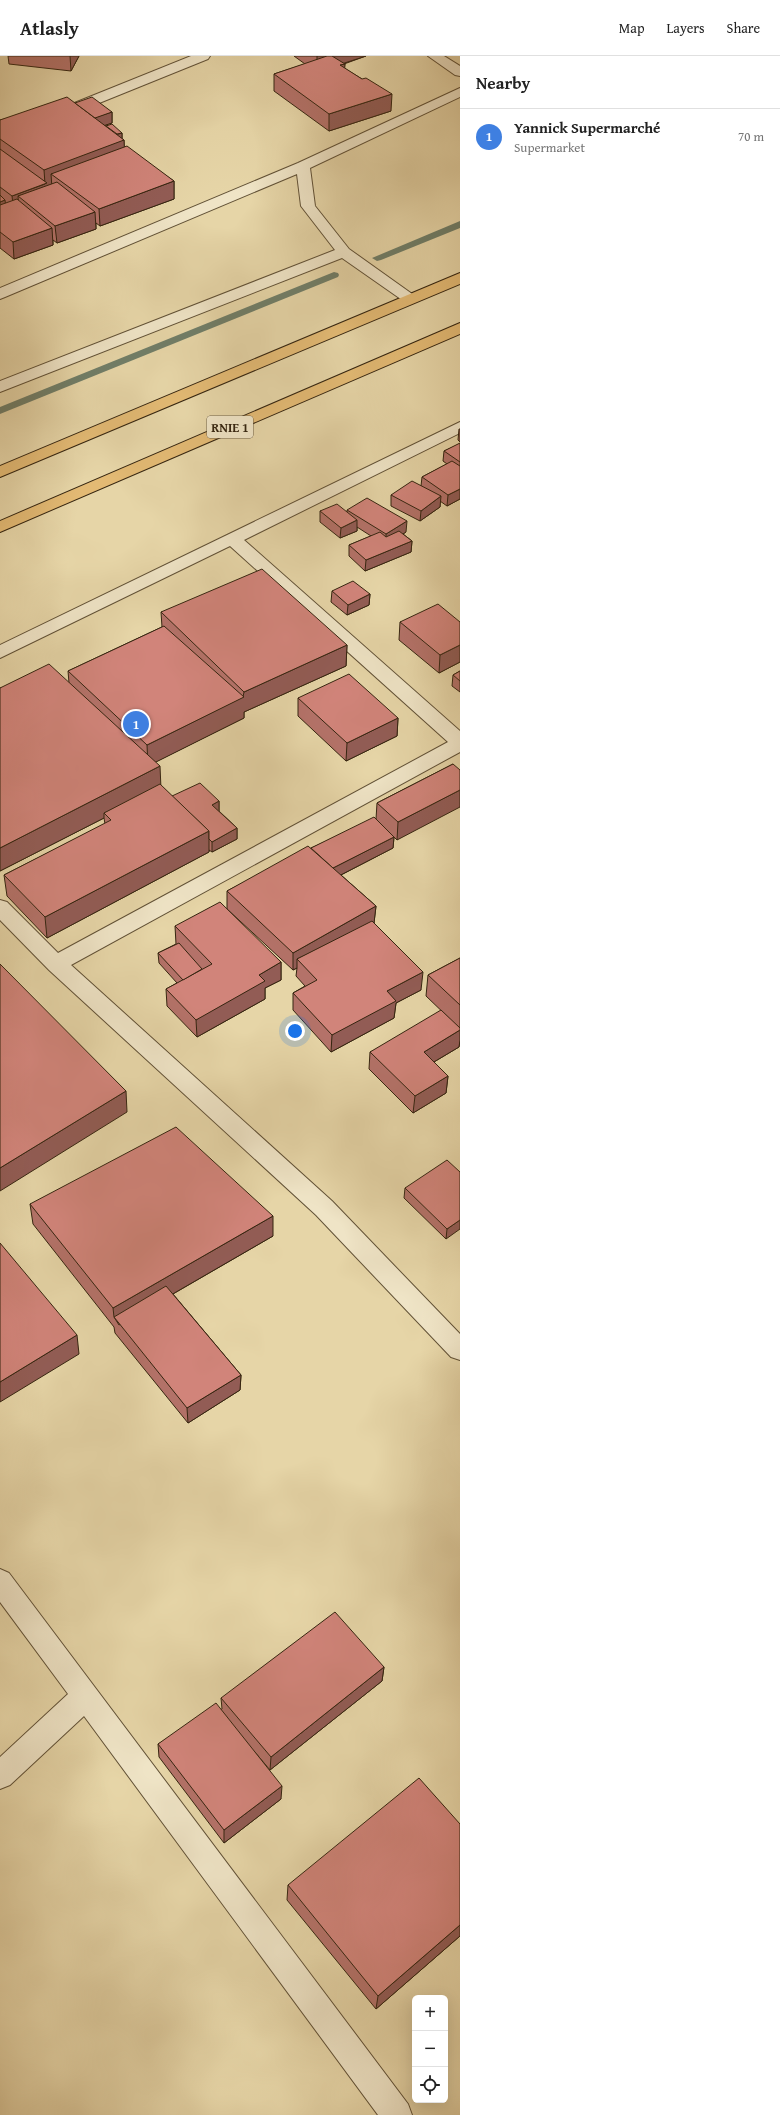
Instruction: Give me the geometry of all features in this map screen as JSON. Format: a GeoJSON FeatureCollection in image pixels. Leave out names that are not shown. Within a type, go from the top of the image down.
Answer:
{"type":"FeatureCollection","features":[{"type":"Feature","properties":{"kind":"highway"},"geometry":{"type":"LineString","coordinates":[[0,472],[460,278]]}},
{"type":"Feature","properties":{"kind":"highway","name":"RNIE 1"},"geometry":{"type":"LineString","coordinates":[[0,527],[460,328]]}},
{"type":"Feature","properties":{"kind":"street"},"geometry":{"type":"LineString","coordinates":[[51,117],[204,56]]}},
{"type":"Feature","properties":{"kind":"street"},"geometry":{"type":"LineString","coordinates":[[435,56],[460,72]]}},
{"type":"Feature","properties":{"kind":"street"},"geometry":{"type":"LineString","coordinates":[[0,294],[303,166],[460,92]]}},
{"type":"Feature","properties":{"kind":"street"},"geometry":{"type":"LineString","coordinates":[[303,166],[308,206],[344,252],[410,300]]}},
{"type":"Feature","properties":{"kind":"street"},"geometry":{"type":"LineString","coordinates":[[0,387],[344,252]]}},
{"type":"Feature","properties":{"kind":"street"},"geometry":{"type":"LineString","coordinates":[[0,652],[460,427]]}},
{"type":"Feature","properties":{"kind":"street"},"geometry":{"type":"LineString","coordinates":[[56,964],[460,744],[231,538]]}},
{"type":"Feature","properties":{"kind":"street"},"geometry":{"type":"LineString","coordinates":[[0,907],[56,964],[324,1208],[460,1350]]}},
{"type":"Feature","properties":{"kind":"street"},"geometry":{"type":"LineString","coordinates":[[0,1581],[397,2115]]}},
{"type":"Feature","properties":{"kind":"street"},"geometry":{"type":"LineString","coordinates":[[0,1775],[86,1696]]}},
{"type":"Feature","properties":{"kind":"building"},"geometry":{"type":"Polygon","coordinates":[[[327,56],[332,56],[345,64],[340,65],[362,79],[366,78],[392,94],[329,114],[274,74],[327,56]]]}},
{"type":"Feature","properties":{"kind":"building"},"geometry":{"type":"Polygon","coordinates":[[[67,97],[124,140],[44,170],[0,139],[0,120],[67,97]]]}},
{"type":"Feature","properties":{"kind":"building"},"geometry":{"type":"Polygon","coordinates":[[[92,97],[112,112],[95,118],[75,103],[92,97]]]}},
{"type":"Feature","properties":{"kind":"building"},"geometry":{"type":"Polygon","coordinates":[[[112,124],[122,133],[117,134],[106,126],[112,124]]]}},
{"type":"Feature","properties":{"kind":"building"},"geometry":{"type":"Polygon","coordinates":[[[127,146],[174,181],[99,209],[51,174],[127,146]]]}},
{"type":"Feature","properties":{"kind":"building"},"geometry":{"type":"Polygon","coordinates":[[[0,149],[47,183],[12,196],[0,187],[0,149]]]}},
{"type":"Feature","properties":{"kind":"building"},"geometry":{"type":"Polygon","coordinates":[[[57,182],[95,212],[55,226],[18,196],[57,182]]]}},
{"type":"Feature","properties":{"kind":"building"},"geometry":{"type":"Polygon","coordinates":[[[0,195],[5,200],[0,202],[0,195]]]}},
{"type":"Feature","properties":{"kind":"building"},"geometry":{"type":"Polygon","coordinates":[[[17,199],[52,228],[13,242],[0,232],[0,205],[17,199]]]}},
{"type":"Feature","properties":{"kind":"building"},"geometry":{"type":"Polygon","coordinates":[[[460,443],[460,462],[444,451],[460,443]]]}},
{"type":"Feature","properties":{"kind":"building"},"geometry":{"type":"Polygon","coordinates":[[[452,461],[460,466],[460,489],[448,495],[422,477],[452,461]]]}},
{"type":"Feature","properties":{"kind":"building"},"geometry":{"type":"Polygon","coordinates":[[[412,481],[441,496],[421,511],[391,495],[412,481]]]}},
{"type":"Feature","properties":{"kind":"building"},"geometry":{"type":"Polygon","coordinates":[[[367,498],[407,521],[386,534],[347,510],[367,498]]]}},
{"type":"Feature","properties":{"kind":"building"},"geometry":{"type":"Polygon","coordinates":[[[337,504],[357,520],[341,528],[320,511],[337,504]]]}},
{"type":"Feature","properties":{"kind":"building"},"geometry":{"type":"Polygon","coordinates":[[[399,531],[412,541],[366,560],[349,545],[380,532],[386,537],[399,531]]]}},
{"type":"Feature","properties":{"kind":"building"},"geometry":{"type":"Polygon","coordinates":[[[262,569],[347,645],[244,692],[161,612],[262,569]]]}},
{"type":"Feature","properties":{"kind":"building"},"geometry":{"type":"Polygon","coordinates":[[[353,581],[370,594],[348,605],[332,591],[353,581]]]}},
{"type":"Feature","properties":{"kind":"building"},"geometry":{"type":"Polygon","coordinates":[[[438,604],[460,622],[460,645],[440,655],[400,622],[438,604]]]}},
{"type":"Feature","properties":{"kind":"building"},"geometry":{"type":"Polygon","coordinates":[[[164,626],[244,697],[147,745],[68,671],[164,626]]]}},
{"type":"Feature","properties":{"kind":"building"},"geometry":{"type":"Polygon","coordinates":[[[49,664],[160,766],[0,848],[0,688],[49,664]]]}},
{"type":"Feature","properties":{"kind":"building"},"geometry":{"type":"Polygon","coordinates":[[[460,671],[460,681],[453,675],[460,671]]]}},
{"type":"Feature","properties":{"kind":"building"},"geometry":{"type":"Polygon","coordinates":[[[349,674],[398,718],[347,743],[298,698],[349,674]]]}},
{"type":"Feature","properties":{"kind":"building"},"geometry":{"type":"Polygon","coordinates":[[[453,764],[460,770],[460,790],[398,822],[377,803],[453,764]]]}},
{"type":"Feature","properties":{"kind":"building"},"geometry":{"type":"Polygon","coordinates":[[[200,783],[219,801],[212,805],[237,828],[212,842],[209,839],[209,831],[172,796],[200,783]]]}},
{"type":"Feature","properties":{"kind":"building"},"geometry":{"type":"Polygon","coordinates":[[[160,784],[209,831],[45,917],[4,875],[111,820],[104,813],[160,784]]]}},
{"type":"Feature","properties":{"kind":"building"},"geometry":{"type":"Polygon","coordinates":[[[374,817],[394,837],[333,868],[311,848],[374,817]]]}},
{"type":"Feature","properties":{"kind":"building"},"geometry":{"type":"Polygon","coordinates":[[[308,846],[376,906],[293,953],[227,891],[308,846]]]}},
{"type":"Feature","properties":{"kind":"building"},"geometry":{"type":"Polygon","coordinates":[[[220,902],[281,962],[259,975],[265,981],[196,1020],[166,989],[212,964],[175,926],[220,902]]]}},
{"type":"Feature","properties":{"kind":"building"},"geometry":{"type":"Polygon","coordinates":[[[372,921],[423,972],[387,991],[396,1001],[332,1035],[293,993],[317,980],[297,959],[372,921]]]}},
{"type":"Feature","properties":{"kind":"building"},"geometry":{"type":"Polygon","coordinates":[[[179,943],[202,969],[183,980],[158,953],[179,943]]]}},
{"type":"Feature","properties":{"kind":"building"},"geometry":{"type":"Polygon","coordinates":[[[460,958],[460,1005],[428,975],[460,958]]]}},
{"type":"Feature","properties":{"kind":"building"},"geometry":{"type":"Polygon","coordinates":[[[0,964],[126,1091],[0,1168],[0,964]]]}},
{"type":"Feature","properties":{"kind":"building"},"geometry":{"type":"Polygon","coordinates":[[[441,1010],[460,1028],[460,1030],[424,1052],[448,1076],[415,1096],[370,1052],[441,1010]]]}},
{"type":"Feature","properties":{"kind":"building"},"geometry":{"type":"Polygon","coordinates":[[[176,1127],[273,1216],[113,1308],[30,1204],[176,1127]]]}},
{"type":"Feature","properties":{"kind":"building"},"geometry":{"type":"Polygon","coordinates":[[[447,1160],[460,1172],[460,1220],[447,1229],[405,1188],[447,1160]]]}},
{"type":"Feature","properties":{"kind":"building"},"geometry":{"type":"Polygon","coordinates":[[[0,1243],[77,1335],[0,1382],[0,1243]]]}},
{"type":"Feature","properties":{"kind":"building"},"geometry":{"type":"Polygon","coordinates":[[[166,1286],[241,1375],[187,1408],[114,1317],[166,1286]]]}},
{"type":"Feature","properties":{"kind":"building"},"geometry":{"type":"Polygon","coordinates":[[[335,1612],[384,1667],[271,1757],[221,1698],[335,1612]]]}},
{"type":"Feature","properties":{"kind":"building"},"geometry":{"type":"Polygon","coordinates":[[[216,1703],[282,1786],[224,1830],[158,1744],[216,1703]]]}},
{"type":"Feature","properties":{"kind":"building"},"geometry":{"type":"Polygon","coordinates":[[[419,1778],[460,1824],[460,1925],[378,1996],[288,1885],[419,1778]]]}},
{"type":"Feature","properties":{"kind":"waterway"},"geometry":{"type":"LineString","coordinates":[[377,258],[460,224]]}},
{"type":"Feature","properties":{"kind":"waterway"},"geometry":{"type":"LineString","coordinates":[[0,411],[334,275]]}},
{"type":"Feature","properties":{"kind":"place","name":"Yannick Supermarché"},"geometry":{"type":"Point","coordinates":[136,724]}}]}
